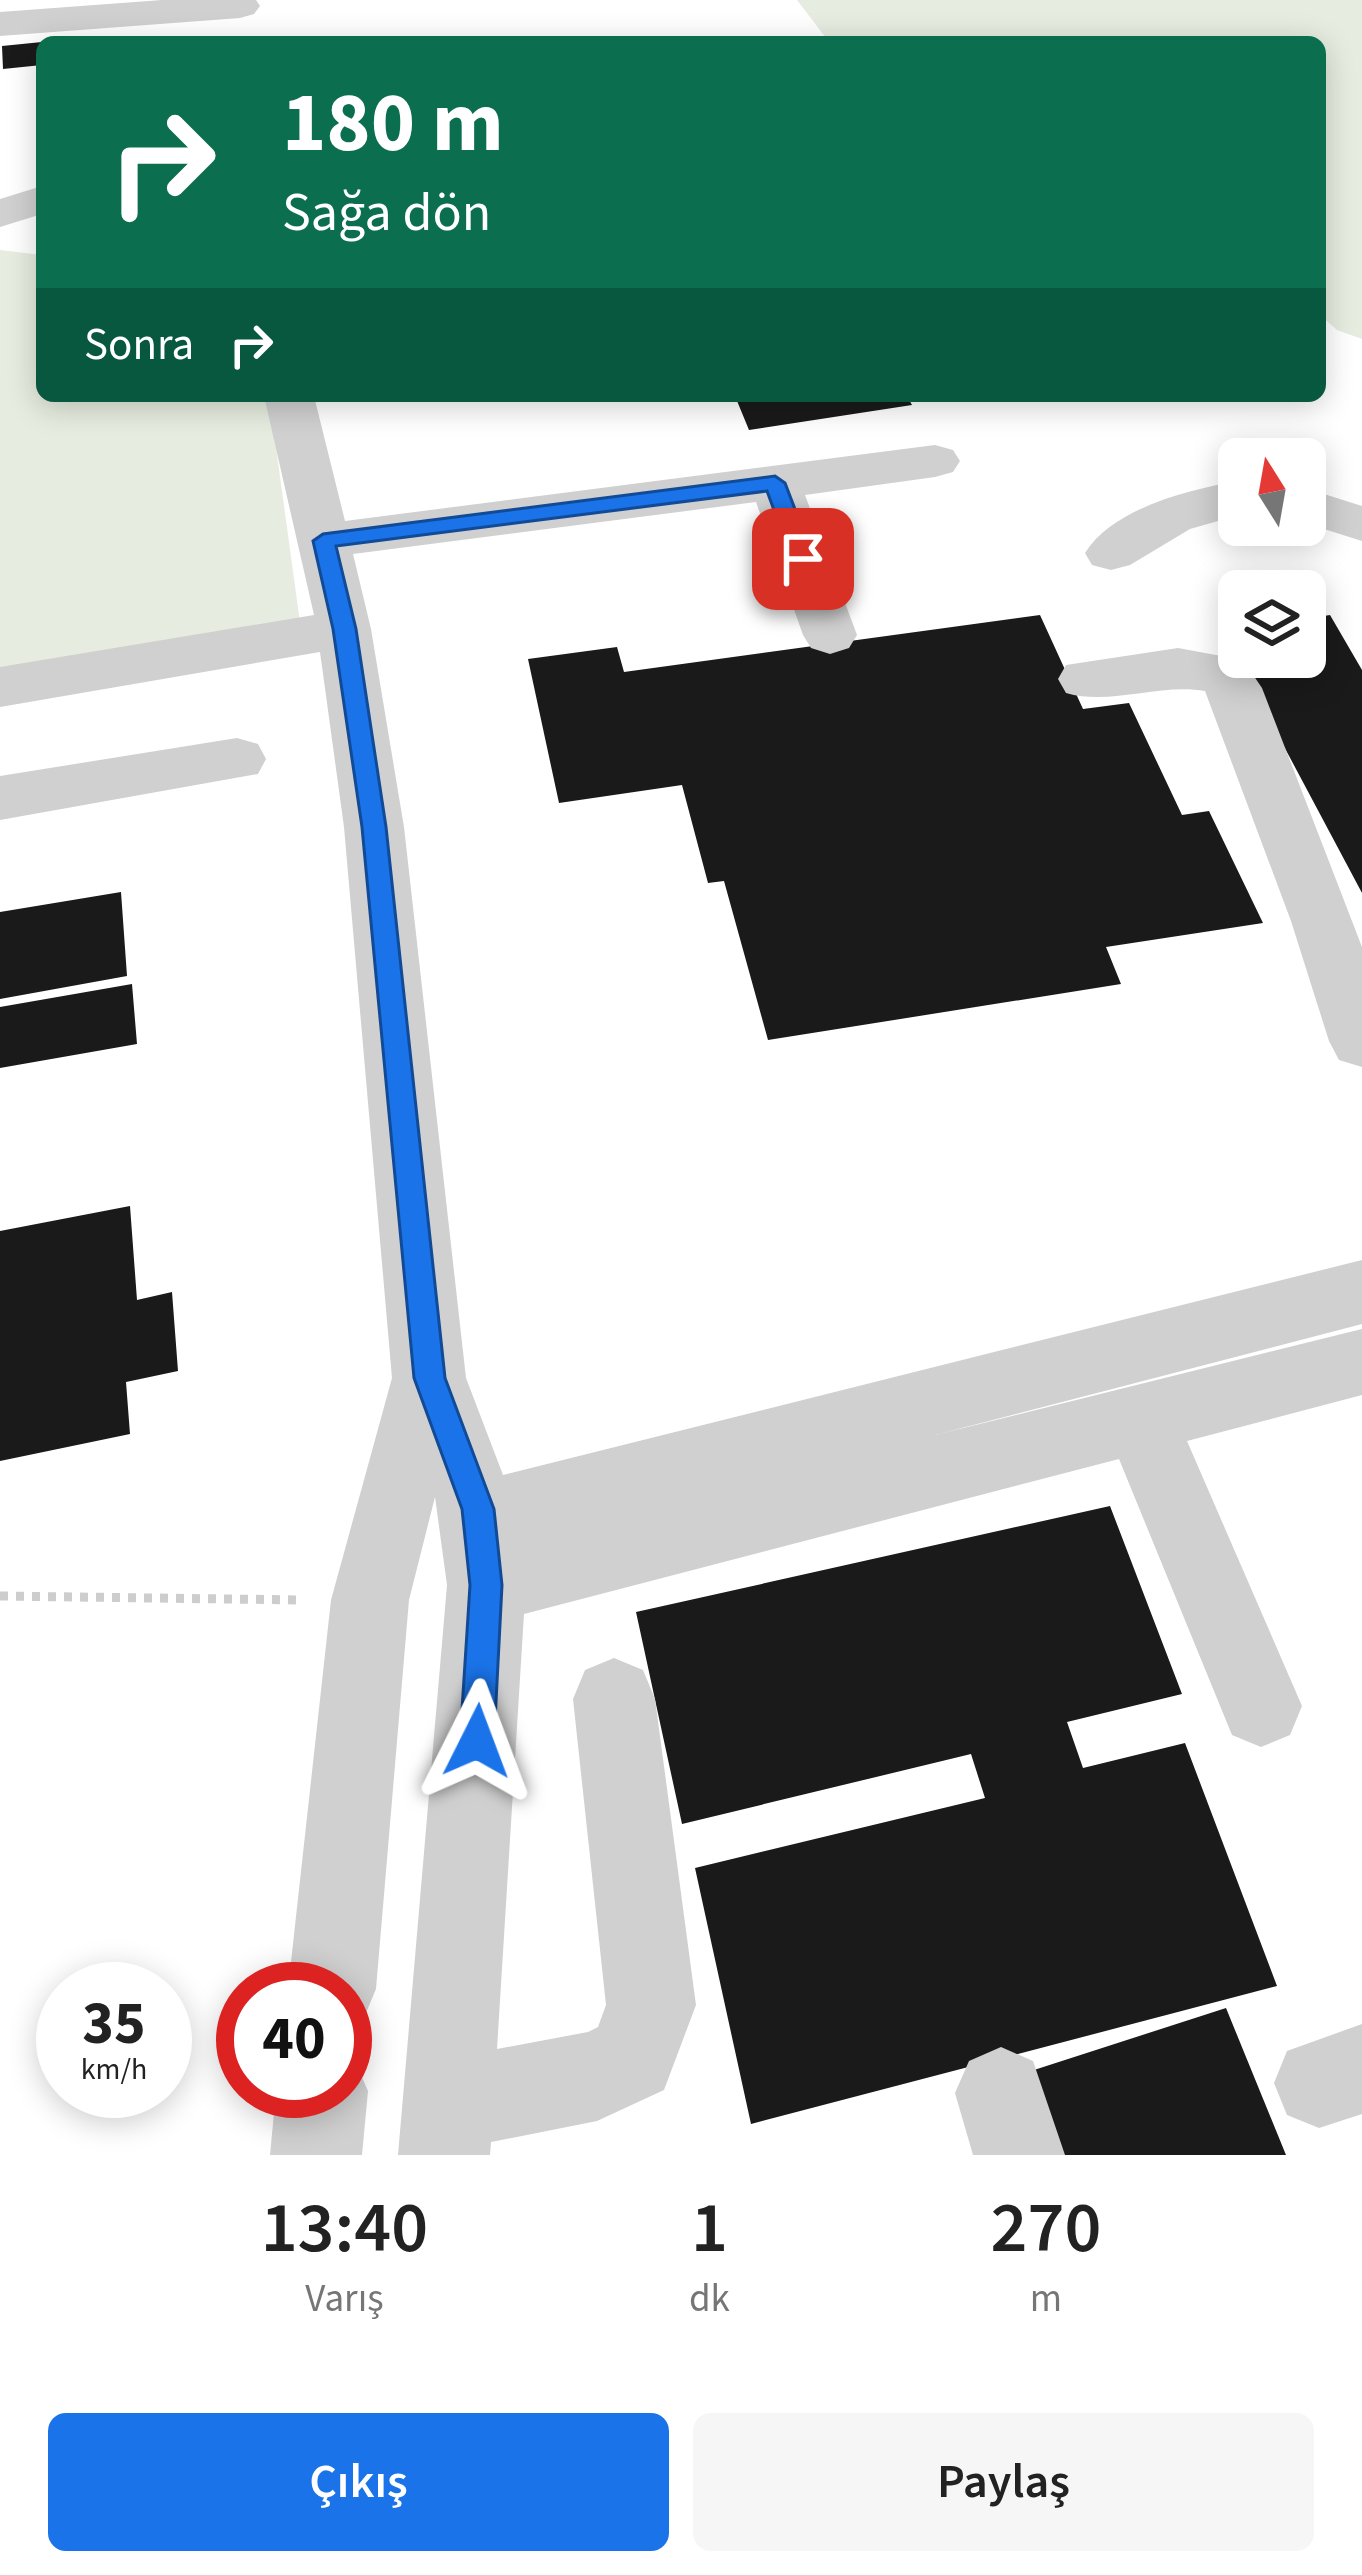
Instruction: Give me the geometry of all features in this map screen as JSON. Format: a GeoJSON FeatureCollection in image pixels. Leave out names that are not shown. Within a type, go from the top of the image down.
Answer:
{"type":"FeatureCollection","features":[{"type":"Feature","properties":{"kind":"street"},"geometry":{"type":"LineString","coordinates":[[0,24],[89,7],[241,3]]}},
{"type":"Feature","properties":{"kind":"street"},"geometry":{"type":"LineString","coordinates":[[222,36],[241,3]]}},
{"type":"Feature","properties":{"kind":"street"},"geometry":{"type":"LineString","coordinates":[[0,214],[36,201]]}},
{"type":"Feature","properties":{"kind":"street"},"geometry":{"type":"LineString","coordinates":[[0,236],[36,239]]}},
{"type":"Feature","properties":{"kind":"street"},"geometry":{"type":"LineString","coordinates":[[290,402],[344,629],[377,850],[430,1378],[482,1552],[446,2129],[597,2076],[632,2058],[651,2005],[614,1699]]}},
{"type":"Feature","properties":{"kind":"street"},"geometry":{"type":"LineString","coordinates":[[323,541],[935,461]]}},
{"type":"Feature","properties":{"kind":"street"},"geometry":{"type":"LineString","coordinates":[[775,483],[830,635]]}},
{"type":"Feature","properties":{"kind":"street"},"geometry":{"type":"LineString","coordinates":[[1112,553],[1160,520],[1218,501]]}},
{"type":"Feature","properties":{"kind":"street"},"geometry":{"type":"LineString","coordinates":[[1326,512],[1362,524]]}},
{"type":"Feature","properties":{"kind":"street"},"geometry":{"type":"LineString","coordinates":[[0,687],[344,629]]}},
{"type":"Feature","properties":{"kind":"street"},"geometry":{"type":"LineString","coordinates":[[1086,680],[1178,667],[1223,674],[1234,688],[1342,918],[1362,1041]]}},
{"type":"Feature","properties":{"kind":"street"},"geometry":{"type":"LineString","coordinates":[[0,798],[237,759]]}},
{"type":"Feature","properties":{"kind":"street"},"geometry":{"type":"LineString","coordinates":[[482,1552],[1362,1292]]}},
{"type":"Feature","properties":{"kind":"street"},"geometry":{"type":"LineString","coordinates":[[482,1552],[1140,1419],[1362,1362]]}},
{"type":"Feature","properties":{"kind":"street"},"geometry":{"type":"LineString","coordinates":[[335,1962],[370,1600],[430,1378]]}},
{"type":"Feature","properties":{"kind":"street"},"geometry":{"type":"LineString","coordinates":[[1140,1419],[1261,1706]]}},
{"type":"Feature","properties":{"kind":"street"},"geometry":{"type":"LineString","coordinates":[[316,2155],[319,2118]]}},
{"type":"Feature","properties":{"kind":"path"},"geometry":{"type":"LineString","coordinates":[[0,1596],[370,1600]]}},
{"type":"Feature","properties":{"kind":"shaded area"},"geometry":{"type":"Polygon","coordinates":[[[797,0],[1362,0],[1362,339],[1326,320],[1326,36],[824,36],[797,0]]]}},
{"type":"Feature","properties":{"kind":"shaded area"},"geometry":{"type":"Polygon","coordinates":[[[0,250],[36,254],[36,402],[270,402],[301,630],[0,681],[0,250]]]}},
{"type":"Feature","properties":{"kind":"building"},"geometry":{"type":"Polygon","coordinates":[[[36,43],[36,66],[3,69],[2,46],[36,43]]]}},
{"type":"Feature","properties":{"kind":"building"},"geometry":{"type":"Polygon","coordinates":[[[737,402],[912,405],[749,430],[737,402]]]}},
{"type":"Feature","properties":{"kind":"building"},"geometry":{"type":"Polygon","coordinates":[[[1040,615],[1083,709],[1129,703],[1182,815],[1209,811],[1263,923],[1106,947],[1121,984],[768,1040],[724,881],[708,883],[682,785],[559,803],[528,659],[617,647],[624,672],[1040,615]]]}},
{"type":"Feature","properties":{"kind":"building"},"geometry":{"type":"Polygon","coordinates":[[[1330,615],[1362,670],[1362,893],[1248,678],[1326,678],[1326,616],[1330,615]]]}},
{"type":"Feature","properties":{"kind":"building"},"geometry":{"type":"Polygon","coordinates":[[[121,892],[127,976],[0,999],[0,912],[121,892]]]}},
{"type":"Feature","properties":{"kind":"building"},"geometry":{"type":"Polygon","coordinates":[[[132,984],[137,1044],[0,1068],[0,1007],[132,984]]]}},
{"type":"Feature","properties":{"kind":"building"},"geometry":{"type":"Polygon","coordinates":[[[130,1206],[137,1300],[172,1292],[178,1371],[126,1382],[130,1434],[0,1461],[0,1231],[130,1206]]]}},
{"type":"Feature","properties":{"kind":"building"},"geometry":{"type":"Polygon","coordinates":[[[1110,1506],[1182,1694],[1067,1722],[1083,1768],[1185,1743],[1277,1986],[751,2124],[695,1868],[985,1798],[971,1754],[682,1824],[636,1612],[1110,1506]]]}},
{"type":"Feature","properties":{"kind":"building"},"geometry":{"type":"Polygon","coordinates":[[[1226,2008],[1286,2155],[1063,2155],[1034,2070],[1226,2008]]]}},
{"type":"Feature","properties":{"kind":"route"},"geometry":{"type":"LineString","coordinates":[[477,1741],[486,1585],[478,1509],[430,1378],[374,827],[344,629],[323,541],[775,483],[803,559]]}}]}
